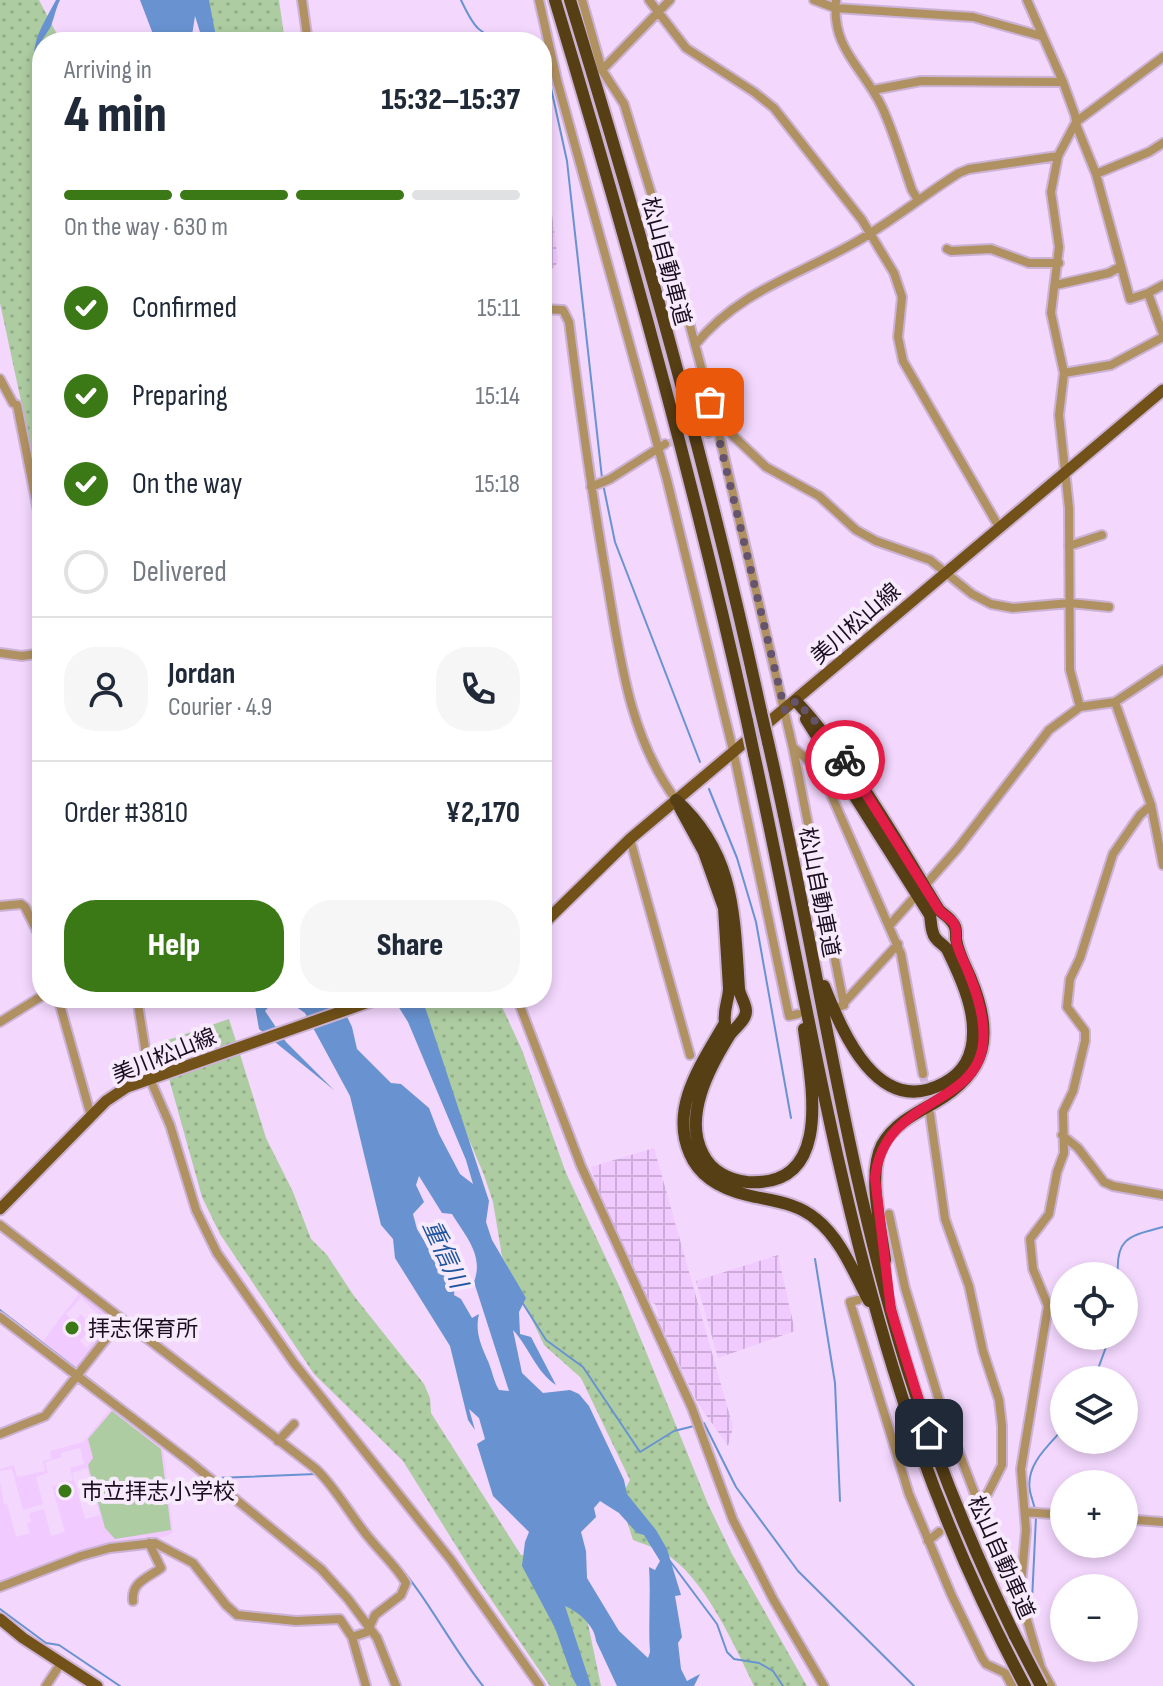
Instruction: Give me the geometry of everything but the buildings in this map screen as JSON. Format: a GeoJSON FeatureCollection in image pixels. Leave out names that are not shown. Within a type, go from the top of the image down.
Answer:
{"type":"FeatureCollection","features":[{"type":"Feature","properties":{"kind":"highway","name":"松山自動車道"},"geometry":{"type":"LineString","coordinates":[[555,0],[665,382],[714,572],[792,926],[825,1098],[877,1314],[907,1411],[942,1506],[1003,1645],[1025,1686]]}},
{"type":"Feature","properties":{"kind":"highway","name":"松山自動車道"},"geometry":{"type":"LineString","coordinates":[[570,0],[597,87],[735,594],[847,1125],[891,1310],[907,1367],[949,1487],[990,1585],[1041,1686]]}},
{"type":"Feature","properties":{"kind":"highway"},"geometry":{"type":"LineString","coordinates":[[796,701],[920,890],[952,921],[956,928],[957,946],[979,997],[984,1031],[979,1060],[972,1073],[961,1085],[903,1121],[890,1133],[877,1159],[875,1178],[891,1310]]}},
{"type":"Feature","properties":{"kind":"highway"},"geometry":{"type":"LineString","coordinates":[[676,800],[696,818],[714,847],[725,874],[736,923],[739,993],[746,1011],[743,1020],[728,1037],[707,1080],[696,1106],[694,1120],[697,1140],[706,1160],[726,1177],[739,1181],[766,1181],[790,1171],[801,1159],[813,1130],[812,1090],[792,926]]}},
{"type":"Feature","properties":{"kind":"highway"},"geometry":{"type":"LineString","coordinates":[[676,800],[704,852],[721,897],[729,988],[725,1023],[695,1076],[685,1102],[683,1125],[689,1152],[706,1177],[716,1184],[747,1195],[789,1204],[815,1218],[840,1247],[877,1314]]}},
{"type":"Feature","properties":{"kind":"highway"},"geometry":{"type":"LineString","coordinates":[[813,957],[854,1050],[877,1077],[903,1091],[937,1087],[951,1080],[970,1055],[973,1019],[946,947],[933,935],[930,915],[920,890]]}},
{"type":"Feature","properties":{"kind":"main road","name":"美川松山線"},"geometry":{"type":"LineString","coordinates":[[552,915],[630,839],[733,750],[785,711],[943,573],[1163,390]]}},
{"type":"Feature","properties":{"kind":"main road","name":"美川松山線"},"geometry":{"type":"LineString","coordinates":[[0,1209],[91,1116],[127,1087],[351,1008]]}},
{"type":"Feature","properties":{"kind":"main road"},"geometry":{"type":"LineString","coordinates":[[0,1619],[97,1686]]}},
{"type":"Feature","properties":{"kind":"street"},"geometry":{"type":"LineString","coordinates":[[302,0],[307,32]]}},
{"type":"Feature","properties":{"kind":"street"},"geometry":{"type":"LineString","coordinates":[[539,0],[546,32]]}},
{"type":"Feature","properties":{"kind":"street"},"geometry":{"type":"LineString","coordinates":[[582,0],[602,70],[624,104],[695,345],[713,431],[785,711],[842,1005],[898,944]]}},
{"type":"Feature","properties":{"kind":"street"},"geometry":{"type":"LineString","coordinates":[[649,0],[686,48],[774,108],[870,233],[894,273],[902,297],[898,337],[903,361],[999,527]]}},
{"type":"Feature","properties":{"kind":"street"},"geometry":{"type":"LineString","coordinates":[[602,70],[670,0]]}},
{"type":"Feature","properties":{"kind":"street"},"geometry":{"type":"LineString","coordinates":[[814,0],[973,17],[1041,36]]}},
{"type":"Feature","properties":{"kind":"street"},"geometry":{"type":"LineString","coordinates":[[1027,0],[1063,82],[1096,174],[1130,299],[1163,285]]}},
{"type":"Feature","properties":{"kind":"street"},"geometry":{"type":"LineString","coordinates":[[835,4],[835,23],[843,49],[873,90],[882,108],[918,200]]}},
{"type":"Feature","properties":{"kind":"street"},"geometry":{"type":"LineString","coordinates":[[1080,707],[1070,670],[1069,508],[1059,415],[1064,373],[1051,320],[1059,263],[1058,234],[1051,204],[1058,156],[1076,122],[1163,57]]}},
{"type":"Feature","properties":{"kind":"street"},"geometry":{"type":"LineString","coordinates":[[552,58],[661,446],[733,750],[789,1016],[798,1014]]}},
{"type":"Feature","properties":{"kind":"street"},"geometry":{"type":"LineString","coordinates":[[873,90],[921,81],[1063,82]]}},
{"type":"Feature","properties":{"kind":"street"},"geometry":{"type":"LineString","coordinates":[[1096,174],[1163,143]]}},
{"type":"Feature","properties":{"kind":"street"},"geometry":{"type":"LineString","coordinates":[[695,345],[709,328],[744,299],[870,233],[969,169],[1058,156]]}},
{"type":"Feature","properties":{"kind":"street"},"geometry":{"type":"LineString","coordinates":[[947,249],[991,249],[1029,263],[1059,263]]}},
{"type":"Feature","properties":{"kind":"street"},"geometry":{"type":"LineString","coordinates":[[1056,285],[1109,273],[1121,266]]}},
{"type":"Feature","properties":{"kind":"street"},"geometry":{"type":"LineString","coordinates":[[1064,373],[1111,365],[1163,336],[1148,293]]}},
{"type":"Feature","properties":{"kind":"street"},"geometry":{"type":"LineString","coordinates":[[552,309],[563,310],[569,322],[631,705],[651,760],[676,800]]}},
{"type":"Feature","properties":{"kind":"street"},"geometry":{"type":"LineString","coordinates":[[0,379],[17,405],[32,481]]}},
{"type":"Feature","properties":{"kind":"street"},"geometry":{"type":"LineString","coordinates":[[713,431],[726,429],[766,467],[819,496],[856,530],[876,541],[930,560],[972,594],[1002,607],[1070,603],[1109,607]]}},
{"type":"Feature","properties":{"kind":"street"},"geometry":{"type":"LineString","coordinates":[[595,486],[661,446]]}},
{"type":"Feature","properties":{"kind":"street"},"geometry":{"type":"LineString","coordinates":[[1069,546],[1102,535]]}},
{"type":"Feature","properties":{"kind":"street"},"geometry":{"type":"LineString","coordinates":[[0,653],[32,654]]}},
{"type":"Feature","properties":{"kind":"street"},"geometry":{"type":"LineString","coordinates":[[889,926],[987,812],[1049,730],[1080,707],[1115,702],[1163,670]]}},
{"type":"Feature","properties":{"kind":"street"},"geometry":{"type":"LineString","coordinates":[[1115,702],[1151,805],[1163,865]]}},
{"type":"Feature","properties":{"kind":"street"},"geometry":{"type":"LineString","coordinates":[[793,748],[812,764],[826,783],[898,944],[923,1074]]}},
{"type":"Feature","properties":{"kind":"street"},"geometry":{"type":"LineString","coordinates":[[1020,1596],[1026,1530],[1033,1512],[1021,1469],[1048,1306],[1033,1269],[1030,1239],[1049,1214],[1064,1153],[1063,1112],[1073,1091],[1085,1041],[1085,1031],[1067,1007],[1070,979],[1080,958],[1113,854],[1140,815],[1151,805]]}},
{"type":"Feature","properties":{"kind":"street"},"geometry":{"type":"LineString","coordinates":[[630,839],[690,1055]]}},
{"type":"Feature","properties":{"kind":"street"},"geometry":{"type":"LineString","coordinates":[[0,906],[21,904],[32,921]]}},
{"type":"Feature","properties":{"kind":"street"},"geometry":{"type":"LineString","coordinates":[[0,1022],[32,1002]]}},
{"type":"Feature","properties":{"kind":"street"},"geometry":{"type":"LineString","coordinates":[[61,1008],[91,1116]]}},
{"type":"Feature","properties":{"kind":"street"},"geometry":{"type":"LineString","coordinates":[[139,1008],[154,1077],[196,1210],[231,1275],[294,1363],[451,1560],[540,1686]]}},
{"type":"Feature","properties":{"kind":"street"},"geometry":{"type":"LineString","coordinates":[[521,1008],[581,1166],[692,1408],[733,1520],[773,1599],[824,1686]]}},
{"type":"Feature","properties":{"kind":"street"},"geometry":{"type":"LineString","coordinates":[[930,1114],[945,1219],[969,1286],[983,1351],[999,1400],[1002,1465],[995,1482],[971,1508]]}},
{"type":"Feature","properties":{"kind":"street"},"geometry":{"type":"LineString","coordinates":[[1062,1135],[1078,1148],[1104,1182],[1163,1195]]}},
{"type":"Feature","properties":{"kind":"street"},"geometry":{"type":"LineString","coordinates":[[889,1214],[901,1289],[939,1400],[1000,1560],[1020,1596],[1041,1668],[1051,1686]]}},
{"type":"Feature","properties":{"kind":"street"},"geometry":{"type":"LineString","coordinates":[[0,1225],[322,1475],[406,1583],[401,1595],[380,1609],[363,1635],[352,1637]]}},
{"type":"Feature","properties":{"kind":"street"},"geometry":{"type":"LineString","coordinates":[[858,1300],[850,1302],[863,1349],[905,1481],[928,1541],[982,1658],[986,1664],[1005,1673],[1012,1686]]}},
{"type":"Feature","properties":{"kind":"street"},"geometry":{"type":"LineString","coordinates":[[0,1317],[190,1462],[321,1569],[377,1638],[396,1686]]}},
{"type":"Feature","properties":{"kind":"street"},"geometry":{"type":"LineString","coordinates":[[0,1434],[45,1416],[121,1320]]}},
{"type":"Feature","properties":{"kind":"street"},"geometry":{"type":"LineString","coordinates":[[278,1441],[294,1424]]}},
{"type":"Feature","properties":{"kind":"street"},"geometry":{"type":"LineString","coordinates":[[1033,1512],[1050,1514]]}},
{"type":"Feature","properties":{"kind":"street"},"geometry":{"type":"LineString","coordinates":[[1138,1520],[1163,1522]]}},
{"type":"Feature","properties":{"kind":"street"},"geometry":{"type":"LineString","coordinates":[[928,1541],[939,1532]]}},
{"type":"Feature","properties":{"kind":"street"},"geometry":{"type":"LineString","coordinates":[[133,1601],[136,1585],[161,1568],[149,1543]]}},
{"type":"Feature","properties":{"kind":"street"},"geometry":{"type":"LineString","coordinates":[[0,1587],[81,1556],[110,1548],[155,1543],[193,1563],[237,1615],[296,1621],[335,1617],[344,1621],[352,1637],[366,1686]]}},
{"type":"Feature","properties":{"kind":"street"},"geometry":{"type":"LineString","coordinates":[[46,1686],[61,1663]]}},
{"type":"Feature","properties":{"kind":"street"},"geometry":{"type":"LineString","coordinates":[[1035,1686],[1041,1668]]}},
{"type":"Feature","properties":{"kind":"shaded area"},"geometry":{"type":"Polygon","coordinates":[[[552,214],[558,261],[552,268],[552,214]]]}},
{"type":"Feature","properties":{"kind":"shaded area"},"geometry":{"type":"Polygon","coordinates":[[[654,1148],[733,1427],[728,1446],[697,1402],[657,1317],[655,1304],[647,1301],[600,1198],[591,1167],[654,1148]]]}},
{"type":"Feature","properties":{"kind":"shaded area"},"geometry":{"type":"Polygon","coordinates":[[[778,1255],[795,1331],[718,1358],[696,1281],[778,1255]]]}},
{"type":"Feature","properties":{"kind":"shaded area","name":"拝志保育所"},"geometry":{"type":"Polygon","coordinates":[[[80,1292],[115,1319],[78,1368],[43,1341],[80,1292]],[[81,1298],[66,1314],[74,1322],[81,1314],[93,1326],[80,1341],[87,1348],[109,1324],[81,1298]]]}},
{"type":"Feature","properties":{"kind":"shaded area"},"geometry":{"type":"Polygon","coordinates":[[[112,1407],[163,1447],[173,1532],[149,1540],[113,1544],[0,1582],[0,1481],[4,1504],[7,1504],[16,1537],[30,1533],[27,1523],[31,1522],[29,1513],[44,1509],[51,1536],[65,1532],[52,1486],[73,1480],[70,1468],[84,1464],[80,1448],[61,1453],[62,1457],[45,1462],[48,1473],[36,1477],[43,1504],[23,1510],[12,1469],[0,1469],[14,1465],[17,1477],[45,1471],[43,1461],[51,1459],[50,1451],[83,1442],[112,1407]],[[87,1468],[72,1473],[85,1519],[100,1515],[87,1468]]]}},
{"type":"Feature","properties":{"kind":"green space"},"geometry":{"type":"Polygon","coordinates":[[[0,0],[39,0],[56,32],[32,32],[32,452],[0,303],[0,0]]]}},
{"type":"Feature","properties":{"kind":"green space"},"geometry":{"type":"Polygon","coordinates":[[[197,0],[279,0],[284,32],[207,32],[197,0]]]}},
{"type":"Feature","properties":{"kind":"green space"},"geometry":{"type":"Polygon","coordinates":[[[413,1008],[503,1008],[522,1050],[566,1173],[620,1288],[708,1504],[732,1554],[807,1686],[754,1686],[720,1618],[698,1585],[669,1556],[633,1540],[620,1499],[630,1480],[581,1378],[544,1345],[502,1256],[493,1202],[413,1008]]]}},
{"type":"Feature","properties":{"kind":"green space"},"geometry":{"type":"Polygon","coordinates":[[[229,1019],[266,1138],[293,1192],[311,1239],[327,1255],[354,1296],[424,1384],[430,1398],[431,1413],[521,1555],[539,1556],[583,1600],[601,1686],[550,1686],[473,1573],[403,1461],[314,1374],[220,1234],[202,1197],[159,1043],[229,1019]]]}},
{"type":"Feature","properties":{"kind":"green space"},"geometry":{"type":"Polygon","coordinates":[[[112,1411],[161,1449],[171,1530],[115,1539],[105,1528],[88,1465],[93,1458],[88,1439],[112,1411]]]}},
{"type":"Feature","properties":{"kind":"water"},"geometry":{"type":"Polygon","coordinates":[[[56,0],[60,0],[47,32],[40,32],[56,0]]]}},
{"type":"Feature","properties":{"kind":"water"},"geometry":{"type":"Polygon","coordinates":[[[140,0],[209,0],[215,32],[200,32],[195,16],[193,32],[152,32],[140,0]]]}},
{"type":"Feature","properties":{"kind":"water"},"geometry":{"type":"Polygon","coordinates":[[[255,1008],[268,1008],[265,1011],[286,1042],[334,1090],[259,1029],[255,1008]]]}},
{"type":"Feature","properties":{"kind":"water"},"geometry":{"type":"Polygon","coordinates":[[[298,1008],[343,1008],[352,1027],[357,1049],[391,1083],[401,1084],[429,1108],[460,1174],[473,1184],[466,1160],[399,1008],[425,1008],[489,1201],[486,1222],[492,1240],[526,1298],[519,1312],[520,1334],[531,1337],[556,1385],[543,1373],[513,1330],[522,1373],[543,1393],[570,1390],[579,1394],[589,1406],[624,1480],[627,1494],[667,1549],[681,1595],[675,1596],[682,1637],[678,1643],[681,1669],[687,1681],[700,1674],[694,1686],[617,1686],[593,1630],[581,1616],[565,1606],[591,1686],[577,1686],[555,1628],[522,1566],[529,1532],[493,1496],[477,1444],[485,1439],[479,1418],[469,1409],[475,1430],[468,1420],[450,1346],[395,1258],[393,1239],[381,1225],[350,1096],[305,1013],[298,1008]],[[419,1176],[416,1185],[424,1202],[413,1214],[417,1229],[444,1274],[434,1241],[448,1259],[453,1272],[454,1295],[461,1299],[472,1318],[479,1314],[479,1337],[495,1382],[499,1390],[509,1391],[474,1282],[477,1263],[472,1246],[452,1214],[442,1213],[419,1176]],[[600,1501],[594,1508],[596,1517],[581,1532],[586,1551],[587,1578],[619,1631],[648,1658],[649,1567],[655,1570],[660,1561],[644,1535],[637,1533],[619,1513],[600,1501]]]}},
{"type":"Feature","properties":{"kind":"waterway"},"geometry":{"type":"LineString","coordinates":[[461,0],[483,32]]}},
{"type":"Feature","properties":{"kind":"waterway"},"geometry":{"type":"LineString","coordinates":[[552,93],[567,161],[602,478]]}},
{"type":"Feature","properties":{"kind":"waterway"},"geometry":{"type":"LineString","coordinates":[[603,484],[615,542],[700,762]]}},
{"type":"Feature","properties":{"kind":"waterway"},"geometry":{"type":"LineString","coordinates":[[709,789],[737,858],[756,922],[791,1118]]}},
{"type":"Feature","properties":{"kind":"waterway"},"geometry":{"type":"LineString","coordinates":[[1118,1262],[1119,1253],[1127,1240],[1163,1227]]}},
{"type":"Feature","properties":{"kind":"waterway"},"geometry":{"type":"LineString","coordinates":[[815,1259],[835,1383],[840,1501]]}},
{"type":"Feature","properties":{"kind":"waterway"},"geometry":{"type":"LineString","coordinates":[[522,1302],[546,1340],[583,1367],[640,1452],[674,1431],[694,1426]]}},
{"type":"Feature","properties":{"kind":"waterway"},"geometry":{"type":"LineString","coordinates":[[0,1310],[78,1370]]}},
{"type":"Feature","properties":{"kind":"waterway"},"geometry":{"type":"LineString","coordinates":[[1099,1366],[1105,1350]]}},
{"type":"Feature","properties":{"kind":"waterway"},"geometry":{"type":"LineString","coordinates":[[83,1374],[182,1451]]}},
{"type":"Feature","properties":{"kind":"waterway"},"geometry":{"type":"LineString","coordinates":[[700,1424],[704,1423],[736,1487],[798,1571],[914,1686]]}},
{"type":"Feature","properties":{"kind":"waterway"},"geometry":{"type":"LineString","coordinates":[[1035,1510],[1029,1482],[1031,1473],[1039,1456],[1050,1444]]}},
{"type":"Feature","properties":{"kind":"waterway"},"geometry":{"type":"LineString","coordinates":[[200,1465],[210,1473]]}},
{"type":"Feature","properties":{"kind":"waterway"},"geometry":{"type":"LineString","coordinates":[[215,1478],[316,1474]]}},
{"type":"Feature","properties":{"kind":"waterway"},"geometry":{"type":"LineString","coordinates":[[1031,1622],[1036,1517]]}},
{"type":"Feature","properties":{"kind":"waterway"},"geometry":{"type":"LineString","coordinates":[[390,1556],[415,1586],[483,1686]]}},
{"type":"Feature","properties":{"kind":"waterway"},"geometry":{"type":"LineString","coordinates":[[670,1561],[717,1624],[727,1652],[734,1659],[759,1663],[773,1671],[783,1686]]}},
{"type":"Feature","properties":{"kind":"waterway"},"geometry":{"type":"LineString","coordinates":[[0,1609],[46,1643],[59,1645],[120,1686]]}},
{"type":"Feature","properties":{"kind":"waterway"},"geometry":{"type":"LineString","coordinates":[[1033,1628],[1045,1668]]}},
{"type":"Feature","properties":{"kind":"tunnel"},"geometry":{"type":"LineString","coordinates":[[665,444],[708,433]]}},
{"type":"Feature","properties":{"kind":"tunnel"},"geometry":{"type":"LineString","coordinates":[[923,1074],[929,1109]]}},
{"type":"Feature","properties":{"kind":"way so far"},"geometry":{"type":"LineString","coordinates":[[710,402],[785,711],[796,701],[826,733],[845,760]]}},
{"type":"Feature","properties":{"kind":"place","name":"拝志保育所"},"geometry":{"type":"Point","coordinates":[72,1328]}},
{"type":"Feature","properties":{"kind":"place","name":"市立拝志小学校"},"geometry":{"type":"Point","coordinates":[65,1491]}},
{"type":"Feature","properties":{"kind":"route"},"geometry":{"type":"LineString","coordinates":[[845,760],[939,910],[956,928],[957,946],[979,997],[983,1016],[983,1046],[972,1073],[944,1097],[903,1121],[890,1133],[877,1159],[875,1178],[891,1310],[929,1433]]}},
{"type":"Feature","properties":{"kind":"water label","name":"重信川"},"geometry":{"type":"Point","coordinates":[445,1254]}}]}
